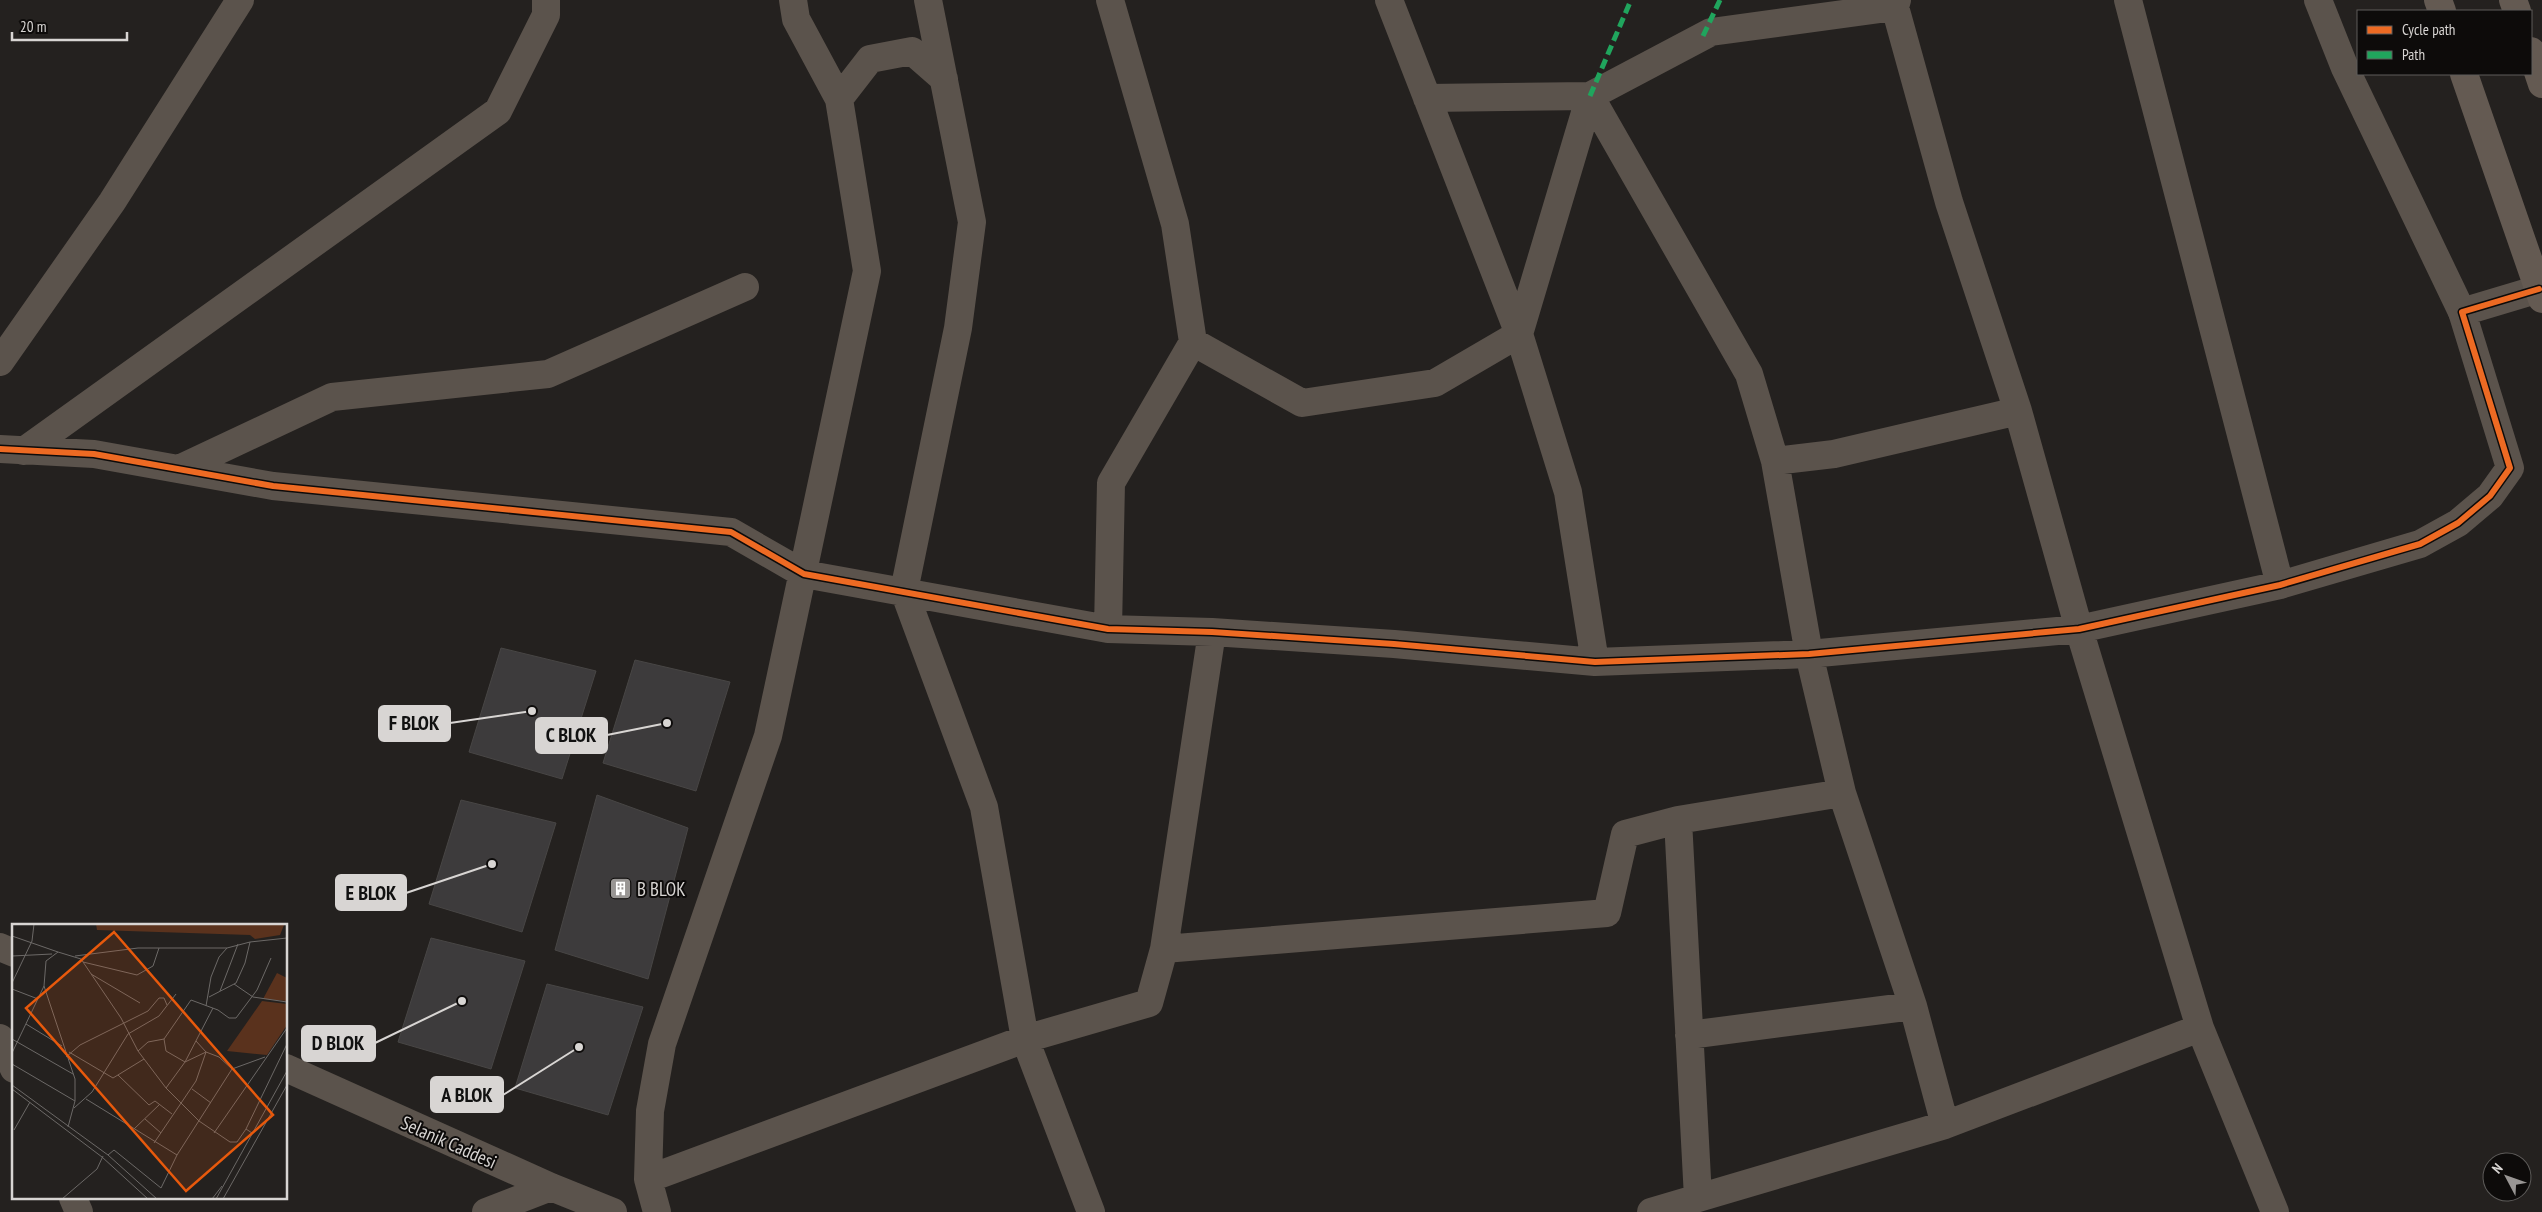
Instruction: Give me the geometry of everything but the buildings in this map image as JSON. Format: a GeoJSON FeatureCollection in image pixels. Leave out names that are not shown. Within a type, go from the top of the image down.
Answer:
{"type":"FeatureCollection","features":[{"type":"Feature","properties":{"kind":"highway"},"geometry":{"type":"LineString","coordinates":[[2532,54],[2542,84]]}},
{"type":"Feature","properties":{"kind":"highway"},"geometry":{"type":"LineString","coordinates":[[2464,75],[2540,294]]}},
{"type":"Feature","properties":{"kind":"street"},"geometry":{"type":"LineString","coordinates":[[0,362],[112,202],[240,0]]}},
{"type":"Feature","properties":{"kind":"street"},"geometry":{"type":"LineString","coordinates":[[12,450],[498,111],[546,15],[546,0]]}},
{"type":"Feature","properties":{"kind":"street"},"geometry":{"type":"LineString","coordinates":[[656,1212],[648,1179],[650,1111],[662,1044],[768,736],[804,574],[866,271],[839,99],[796,19],[793,0]]}},
{"type":"Feature","properties":{"kind":"street"},"geometry":{"type":"LineString","coordinates":[[928,0],[972,222],[958,328],[904,591],[984,807],[1025,1039],[1091,1212]]}},
{"type":"Feature","properties":{"kind":"street"},"geometry":{"type":"LineString","coordinates":[[1108,629],[1110,483],[1192,342],[1175,224],[1110,0]]}},
{"type":"Feature","properties":{"kind":"street"},"geometry":{"type":"LineString","coordinates":[[1389,0],[1519,334],[1568,492],[1595,662]]}},
{"type":"Feature","properties":{"kind":"street"},"geometry":{"type":"LineString","coordinates":[[2128,0],[2280,584]]}},
{"type":"Feature","properties":{"kind":"street"},"geometry":{"type":"LineString","coordinates":[[12,450],[94,454],[273,486],[732,532],[804,574],[1108,629],[1212,632],[1394,644],[1595,662],[1810,654],[2079,629],[2280,584],[2420,544],[2458,523],[2490,496],[2510,468],[2462,312],[2345,68],[2318,0]]}},
{"type":"Feature","properties":{"kind":"street"},"geometry":{"type":"LineString","coordinates":[[1427,98],[1590,96],[1711,32],[1896,3],[1950,202],[2018,411],[2079,629],[2200,1028],[2275,1212]]}},
{"type":"Feature","properties":{"kind":"street"},"geometry":{"type":"LineString","coordinates":[[839,99],[870,59],[912,51],[944,79]]}},
{"type":"Feature","properties":{"kind":"street"},"geometry":{"type":"LineString","coordinates":[[1192,342],[1302,403],[1435,383],[1519,334],[1590,96]]}},
{"type":"Feature","properties":{"kind":"street"},"geometry":{"type":"LineString","coordinates":[[1590,96],[1749,374],[1775,461],[1810,654],[1842,793],[1913,1006],[1945,1125]]}},
{"type":"Feature","properties":{"kind":"street"},"geometry":{"type":"LineString","coordinates":[[178,470],[332,396],[548,374],[745,287]]}},
{"type":"Feature","properties":{"kind":"street"},"geometry":{"type":"LineString","coordinates":[[2462,312],[2540,294]]}},
{"type":"Feature","properties":{"kind":"street"},"geometry":{"type":"LineString","coordinates":[[1775,461],[1834,454],[2018,411]]}},
{"type":"Feature","properties":{"kind":"street"},"geometry":{"type":"LineString","coordinates":[[648,1179],[1025,1039],[1149,1003],[1164,949],[1212,632]]}},
{"type":"Feature","properties":{"kind":"street"},"geometry":{"type":"LineString","coordinates":[[1164,949],[1607,913],[1625,834],[1678,820],[1842,793]]}},
{"type":"Feature","properties":{"kind":"street"},"geometry":{"type":"LineString","coordinates":[[1678,820],[1698,1198]]}},
{"type":"Feature","properties":{"kind":"street"},"geometry":{"type":"LineString","coordinates":[[0,947],[12,952]]}},
{"type":"Feature","properties":{"kind":"street"},"geometry":{"type":"LineString","coordinates":[[1689,1035],[1913,1006]]}},
{"type":"Feature","properties":{"kind":"street"},"geometry":{"type":"LineString","coordinates":[[1651,1212],[1945,1125],[2200,1028]]}},
{"type":"Feature","properties":{"kind":"street","name":"Selanik Caddesi"},"geometry":{"type":"LineString","coordinates":[[288,1069],[551,1188],[613,1212]]}},
{"type":"Feature","properties":{"kind":"street"},"geometry":{"type":"LineString","coordinates":[[486,1212],[551,1188]]}},
{"type":"Feature","properties":{"kind":"street"},"geometry":{"type":"LineString","coordinates":[[74,1200],[79,1212]]}},
{"type":"Feature","properties":{"kind":"marked path"},"geometry":{"type":"LineString","coordinates":[[1590,96],[1631,0]]}},
{"type":"Feature","properties":{"kind":"marked path"},"geometry":{"type":"LineString","coordinates":[[1703,36],[1720,0]]}},
{"type":"Feature","properties":{"kind":"cycle path"},"geometry":{"type":"LineString","coordinates":[[0,449],[94,454],[273,486],[731,532],[804,574],[1108,629],[1212,632],[1394,644],[1595,662],[1809,654],[2079,629],[2280,585],[2420,544],[2458,523],[2490,496],[2510,468],[2462,312],[2539,289]]}},
{"type":"Feature","properties":{"kind":"place","name":"F BLOK"},"geometry":{"type":"Point","coordinates":[532,711]}},
{"type":"Feature","properties":{"kind":"place","name":"C BLOK"},"geometry":{"type":"Point","coordinates":[667,723]}},
{"type":"Feature","properties":{"kind":"place","name":"E BLOK"},"geometry":{"type":"Point","coordinates":[492,864]}},
{"type":"Feature","properties":{"kind":"place","name":"B BLOK"},"geometry":{"type":"Point","coordinates":[621,889]}},
{"type":"Feature","properties":{"kind":"place","name":"D BLOK"},"geometry":{"type":"Point","coordinates":[462,1001]}},
{"type":"Feature","properties":{"kind":"place","name":"A BLOK"},"geometry":{"type":"Point","coordinates":[579,1047]}}]}
